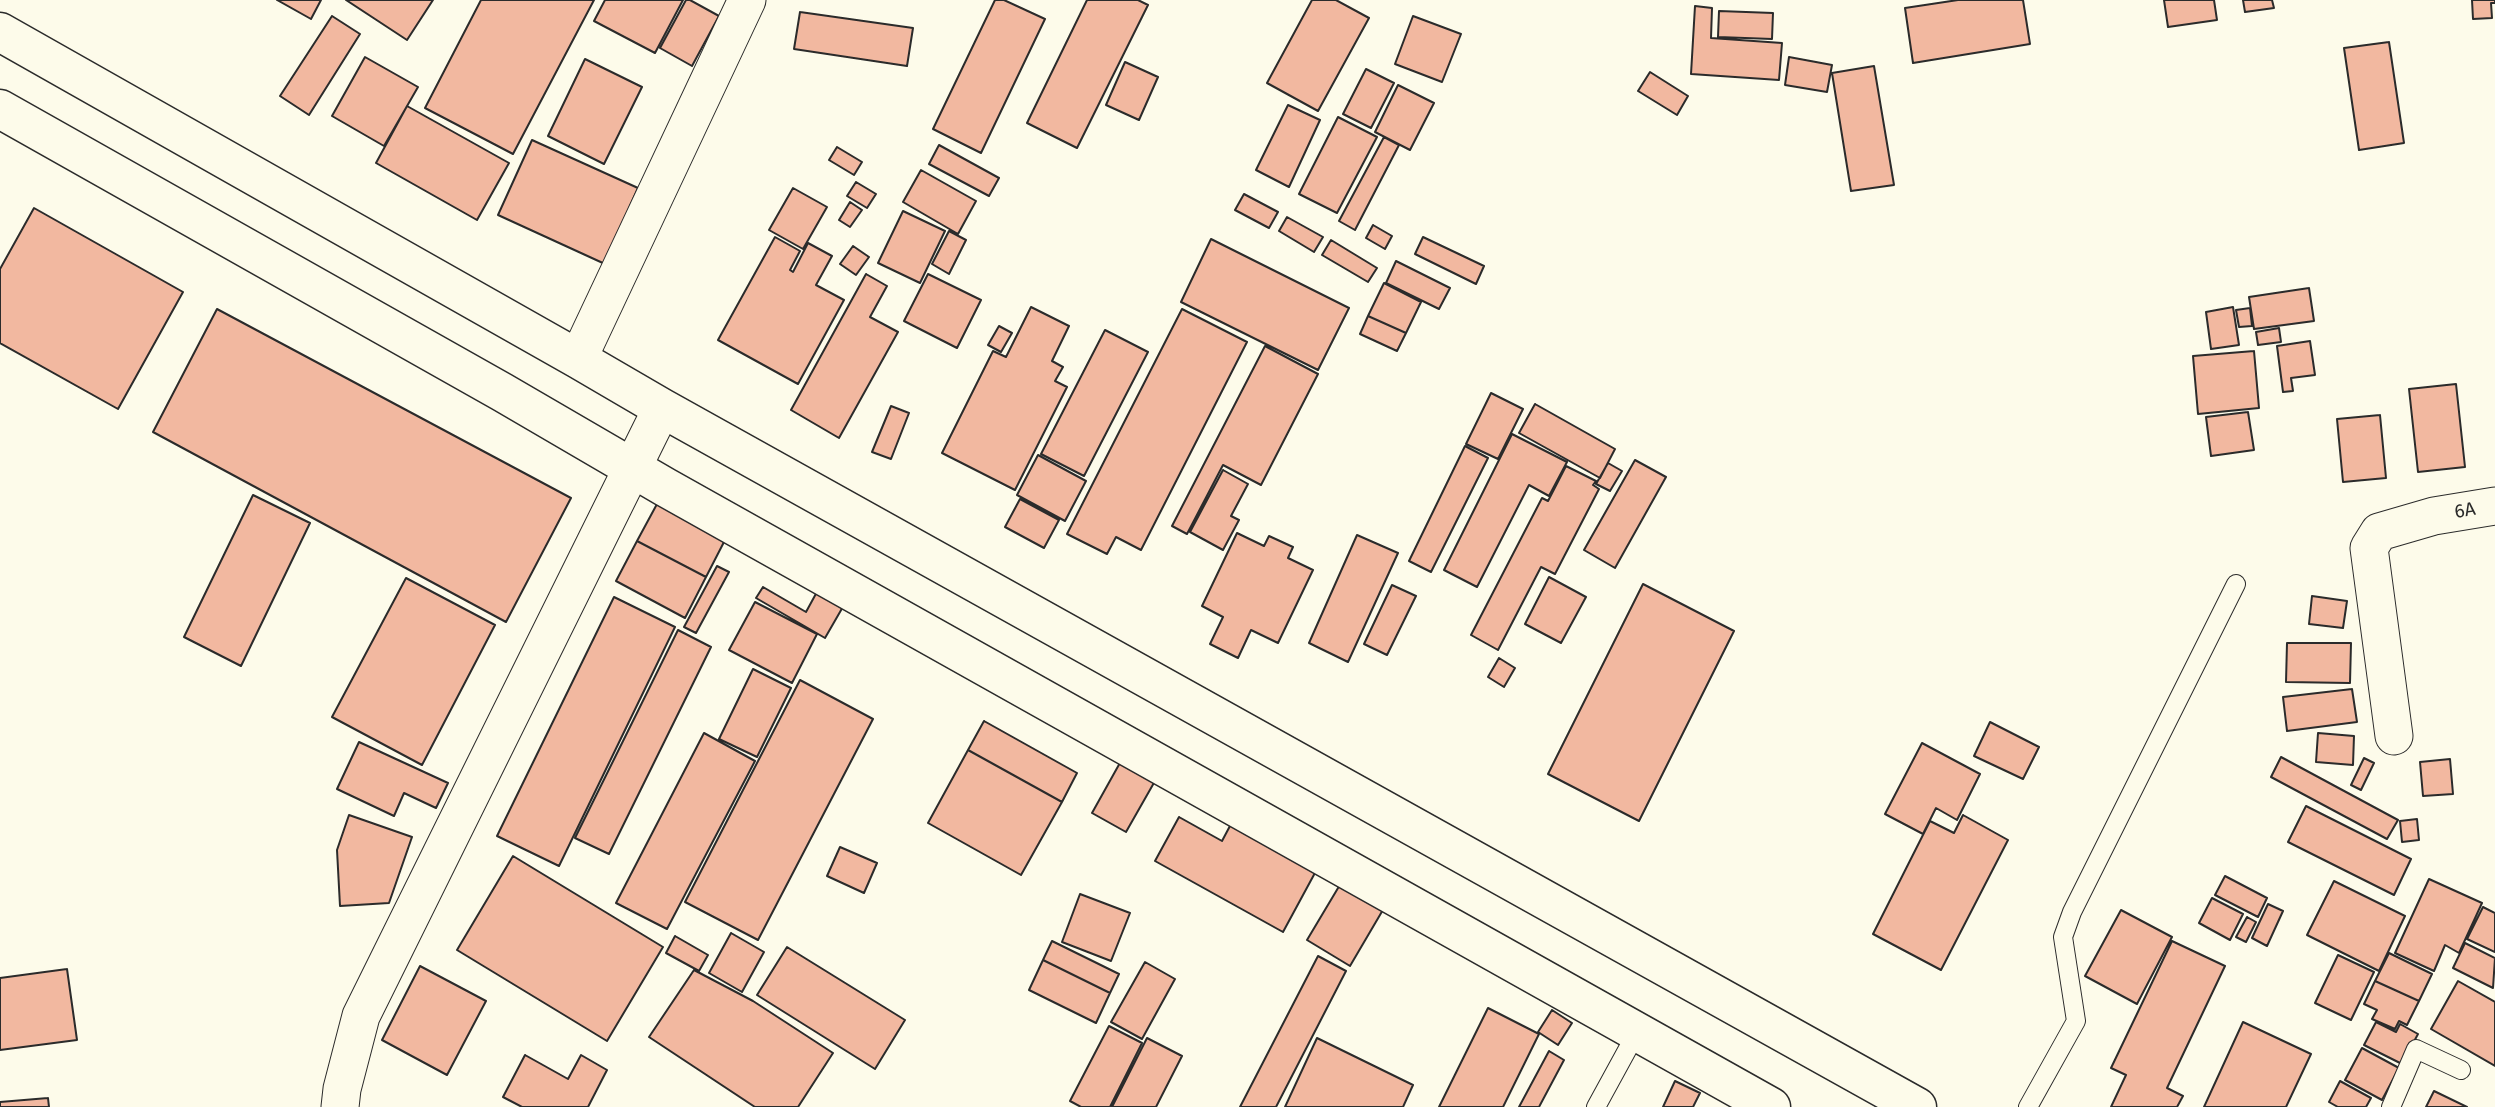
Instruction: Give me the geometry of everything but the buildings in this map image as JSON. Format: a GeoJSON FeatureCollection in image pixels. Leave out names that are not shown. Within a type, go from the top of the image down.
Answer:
{"type":"FeatureCollection","features":[{"type":"Feature","properties":{"kind":"main road"},"geometry":{"type":"LineString","coordinates":[[0,32],[662,408],[1917,1107]]}},
{"type":"Feature","properties":{"kind":"main road"},"geometry":{"type":"LineString","coordinates":[[0,109],[502,392],[631,468],[1771,1107]]}},
{"type":"Feature","properties":{"kind":"street"},"geometry":{"type":"LineString","coordinates":[[579,359],[747,0]]}},
{"type":"Feature","properties":{"kind":"street"},"geometry":{"type":"LineString","coordinates":[[340,1107],[361,1016],[662,408]]}},
{"type":"Feature","properties":{"kind":"street","name":"6A"},"geometry":{"type":"LineString","coordinates":[[2394,736],[2369,548],[2379,532],[2434,516],[2495,506]]}},
{"type":"Feature","properties":{"kind":"lane"},"geometry":{"type":"LineString","coordinates":[[2028,1107],[2076,1021],[2063,937],[2072,912],[2236,584]]}},
{"type":"Feature","properties":{"kind":"lane"},"geometry":{"type":"LineString","coordinates":[[1596,1107],[1637,1031]]}},
{"type":"Feature","properties":{"kind":"lane"},"geometry":{"type":"LineString","coordinates":[[2391,1107],[2416,1049],[2461,1070]]}}]}
